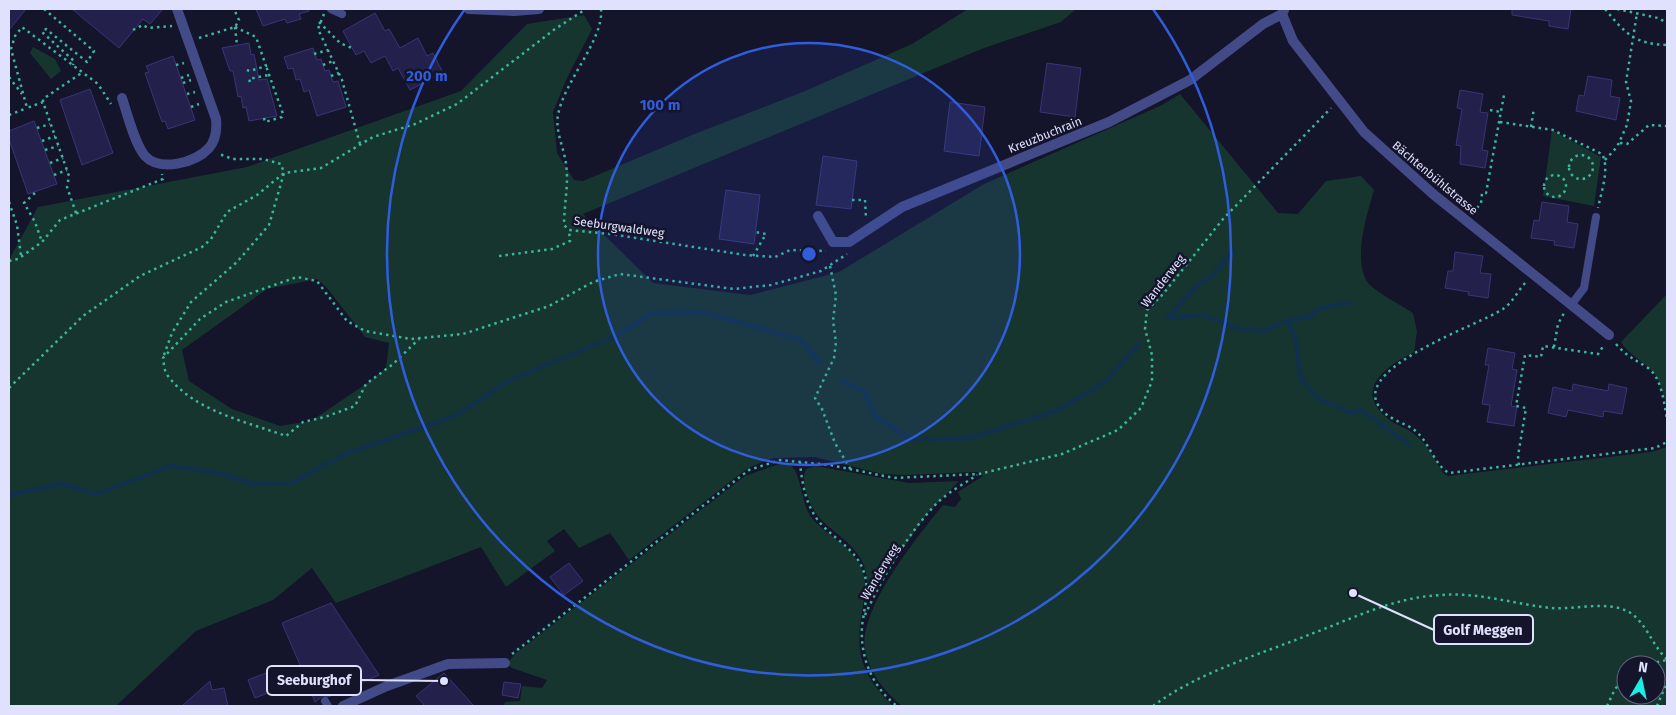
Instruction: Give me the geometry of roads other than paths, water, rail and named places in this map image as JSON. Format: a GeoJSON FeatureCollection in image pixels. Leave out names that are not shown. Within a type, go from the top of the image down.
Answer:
{"type":"FeatureCollection","features":[{"type":"Feature","properties":{"kind":"street"},"geometry":{"type":"LineString","coordinates":[[122,98],[144,155],[162,166],[168,166],[194,157],[210,148],[216,136],[216,119],[177,9]]}},
{"type":"Feature","properties":{"kind":"street"},"geometry":{"type":"LineString","coordinates":[[469,9],[539,9]]}},
{"type":"Feature","properties":{"kind":"street","name":"Bächtenbühlstrasse"},"geometry":{"type":"LineString","coordinates":[[1283,11],[1293,41],[1364,132],[1433,194],[1609,335]]}},
{"type":"Feature","properties":{"kind":"street","name":"Kreuzbuchrain"},"geometry":{"type":"LineString","coordinates":[[818,216],[836,243],[849,242],[902,207],[1109,122],[1190,80],[1283,11]]}},
{"type":"Feature","properties":{"kind":"street"},"geometry":{"type":"LineString","coordinates":[[343,706],[388,686],[448,664],[505,663]]}},
{"type":"Feature","properties":{"kind":"lane"},"geometry":{"type":"LineString","coordinates":[[329,9],[342,14]]}},
{"type":"Feature","properties":{"kind":"lane"},"geometry":{"type":"LineString","coordinates":[[1571,305],[1584,288],[1596,217]]}},
{"type":"Feature","properties":{"kind":"waterway"},"geometry":{"type":"LineString","coordinates":[[1168,318],[1196,286],[1209,279],[1234,250]]}},
{"type":"Feature","properties":{"kind":"waterway"},"geometry":{"type":"LineString","coordinates":[[1168,318],[1203,315],[1239,329],[1264,331],[1287,321],[1311,316],[1318,308],[1350,303]]}},
{"type":"Feature","properties":{"kind":"waterway"},"geometry":{"type":"LineString","coordinates":[[9,495],[61,484],[97,494],[170,466],[219,473],[253,484],[292,483],[345,454],[455,416],[510,380],[616,336],[652,313],[703,312],[801,340],[819,362]]}},
{"type":"Feature","properties":{"kind":"waterway"},"geometry":{"type":"LineString","coordinates":[[1287,321],[1296,338],[1300,378],[1319,399],[1351,413],[1361,410],[1410,445]]}},
{"type":"Feature","properties":{"kind":"waterway"},"geometry":{"type":"LineString","coordinates":[[842,381],[865,392],[874,415],[912,440],[970,438],[1056,411],[1105,382],[1139,344]]}},
{"type":"Feature","properties":{"kind":"place","name":"Golf Meggen"},"geometry":{"type":"Point","coordinates":[1353,593]}},
{"type":"Feature","properties":{"kind":"place","name":"Seeburghof"},"geometry":{"type":"Point","coordinates":[444,681]}}]}
